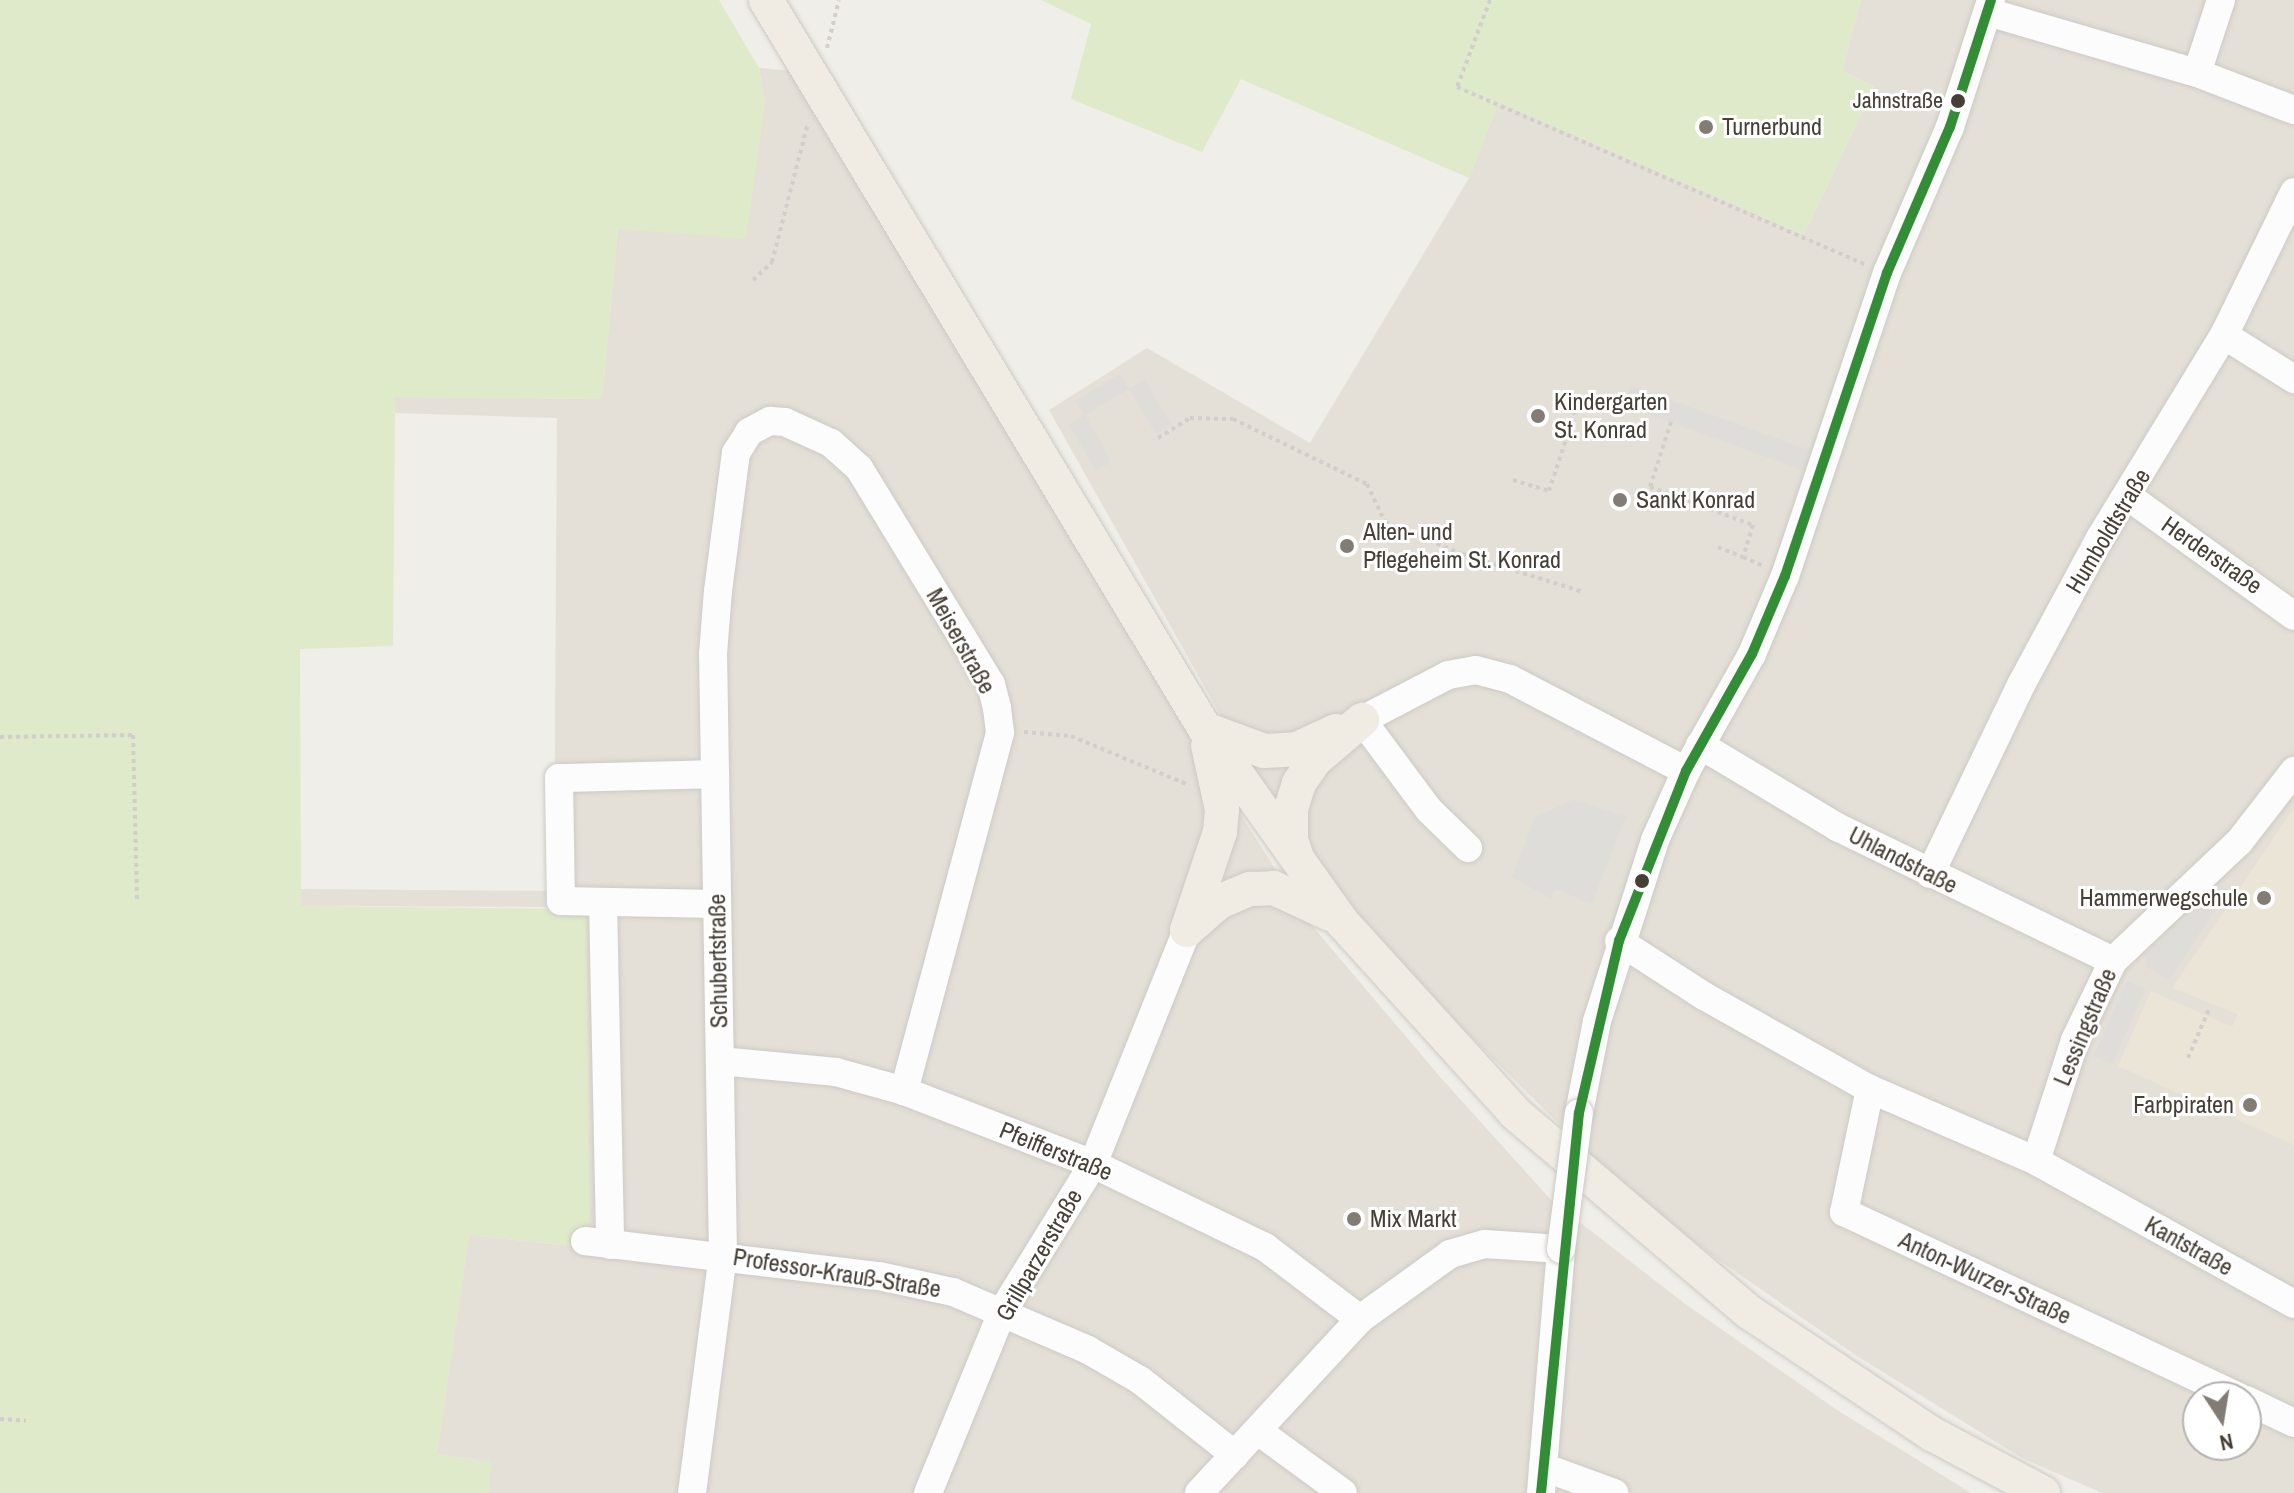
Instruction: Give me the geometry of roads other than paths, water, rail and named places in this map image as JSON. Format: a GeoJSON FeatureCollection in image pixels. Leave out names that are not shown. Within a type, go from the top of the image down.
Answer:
{"type":"FeatureCollection","features":[{"type":"Feature","properties":{"kind":"main road"},"geometry":{"type":"LineString","coordinates":[[766,0],[1205,729],[1302,870],[1343,923],[1515,1113],[1749,1312],[1932,1434],[2043,1493]]}},
{"type":"Feature","properties":{"kind":"main road"},"geometry":{"type":"LineString","coordinates":[[1205,729],[1264,751],[1297,749],[1362,720]]}},
{"type":"Feature","properties":{"kind":"main road"},"geometry":{"type":"LineString","coordinates":[[1302,870],[1291,840],[1291,809],[1299,783],[1315,760],[1362,720]]}},
{"type":"Feature","properties":{"kind":"main road"},"geometry":{"type":"LineString","coordinates":[[1187,930],[1220,832],[1222,810],[1205,729]]}},
{"type":"Feature","properties":{"kind":"main road"},"geometry":{"type":"LineString","coordinates":[[1187,930],[1219,902],[1250,889],[1274,888],[1313,902],[1343,923]]}},
{"type":"Feature","properties":{"kind":"street"},"geometry":{"type":"LineString","coordinates":[[2197,73],[2221,0]]}},
{"type":"Feature","properties":{"kind":"street"},"geometry":{"type":"LineString","coordinates":[[1614,1493],[1542,1480],[1561,1249],[1579,1113],[1619,941],[1686,771],[1752,654],[1785,576],[1887,273],[1950,127],[1990,6],[2197,73],[2294,110]]}},
{"type":"Feature","properties":{"kind":"street","name":"Humboldtstraße"},"geometry":{"type":"LineString","coordinates":[[1930,874],[2022,683],[2100,538],[2129,497],[2224,335],[2294,192]]}},
{"type":"Feature","properties":{"kind":"street"},"geometry":{"type":"LineString","coordinates":[[2224,335],[2294,379]]}},
{"type":"Feature","properties":{"kind":"street","name":"Meiserstraße"},"geometry":{"type":"LineString","coordinates":[[749,432],[770,421],[785,422],[831,443],[859,468],[991,684],[997,708],[1000,733],[904,1091]]}},
{"type":"Feature","properties":{"kind":"street","name":"Schubertstraße"},"geometry":{"type":"LineString","coordinates":[[692,1493],[723,1255],[715,774],[718,591],[736,453],[749,432]]}},
{"type":"Feature","properties":{"kind":"street","name":"Herderstraße"},"geometry":{"type":"LineString","coordinates":[[2129,497],[2294,616]]}},
{"type":"Feature","properties":{"kind":"street"},"geometry":{"type":"LineString","coordinates":[[1468,848],[1429,810],[1362,720],[1448,675],[1476,670],[1510,679],[1686,771]]}},
{"type":"Feature","properties":{"kind":"street","name":"Uhlandstraße"},"geometry":{"type":"LineString","coordinates":[[1700,745],[1837,827],[2113,961]]}},
{"type":"Feature","properties":{"kind":"street","name":"Lessingstraße"},"geometry":{"type":"LineString","coordinates":[[2036,1161],[2075,1040],[2113,961],[2239,842],[2294,771]]}},
{"type":"Feature","properties":{"kind":"street"},"geometry":{"type":"LineString","coordinates":[[715,774],[559,778],[561,901],[717,904]]}},
{"type":"Feature","properties":{"kind":"street","name":"Professor-Krauß-Straße"},"geometry":{"type":"LineString","coordinates":[[603,902],[598,1243],[723,1255],[879,1276],[953,1292],[1003,1310],[1140,1380],[1235,1455]]}},
{"type":"Feature","properties":{"kind":"street","name":"Grillparzerstraße"},"geometry":{"type":"LineString","coordinates":[[928,1493],[1003,1310],[1093,1164],[1187,930]]}},
{"type":"Feature","properties":{"kind":"street","name":"Kantstraße"},"geometry":{"type":"LineString","coordinates":[[1619,941],[1704,996],[1870,1089],[2036,1161],[2294,1304]]}},
{"type":"Feature","properties":{"kind":"street","name":"Pfeifferstraße"},"geometry":{"type":"LineString","coordinates":[[720,1061],[836,1072],[904,1091],[1093,1164],[1265,1247],[1360,1319]]}},
{"type":"Feature","properties":{"kind":"street","name":"Anton-Wurzer-Straße"},"geometry":{"type":"LineString","coordinates":[[1870,1089],[1844,1212],[2205,1381]]}},
{"type":"Feature","properties":{"kind":"street"},"geometry":{"type":"LineString","coordinates":[[1199,1493],[1360,1319],[1450,1254],[1485,1244],[1561,1249]]}},
{"type":"Feature","properties":{"kind":"street"},"geometry":{"type":"LineString","coordinates":[[2262,1408],[2294,1423]]}},
{"type":"Feature","properties":{"kind":"street"},"geometry":{"type":"LineString","coordinates":[[1258,1431],[1343,1493]]}},
{"type":"Feature","properties":{"kind":"place","name":"Jahnstraße"},"geometry":{"type":"Point","coordinates":[1958,101]}},
{"type":"Feature","properties":{"kind":"place","name":"Turnerbund"},"geometry":{"type":"Point","coordinates":[1706,127]}},
{"type":"Feature","properties":{"kind":"place","name":"Kindergarten St. Konrad"},"geometry":{"type":"Point","coordinates":[1538,416]}},
{"type":"Feature","properties":{"kind":"place","name":"Sankt Konrad"},"geometry":{"type":"Point","coordinates":[1620,500]}},
{"type":"Feature","properties":{"kind":"place","name":"Alten- und Pflegeheim St. Konrad"},"geometry":{"type":"Point","coordinates":[1347,546]}},
{"type":"Feature","properties":{"kind":"place","name":"Hammerwegschule"},"geometry":{"type":"Point","coordinates":[2264,898]}},
{"type":"Feature","properties":{"kind":"place","name":"Farbpiraten"},"geometry":{"type":"Point","coordinates":[2250,1105]}},
{"type":"Feature","properties":{"kind":"place","name":"Mix Markt"},"geometry":{"type":"Point","coordinates":[1354,1219]}}]}
